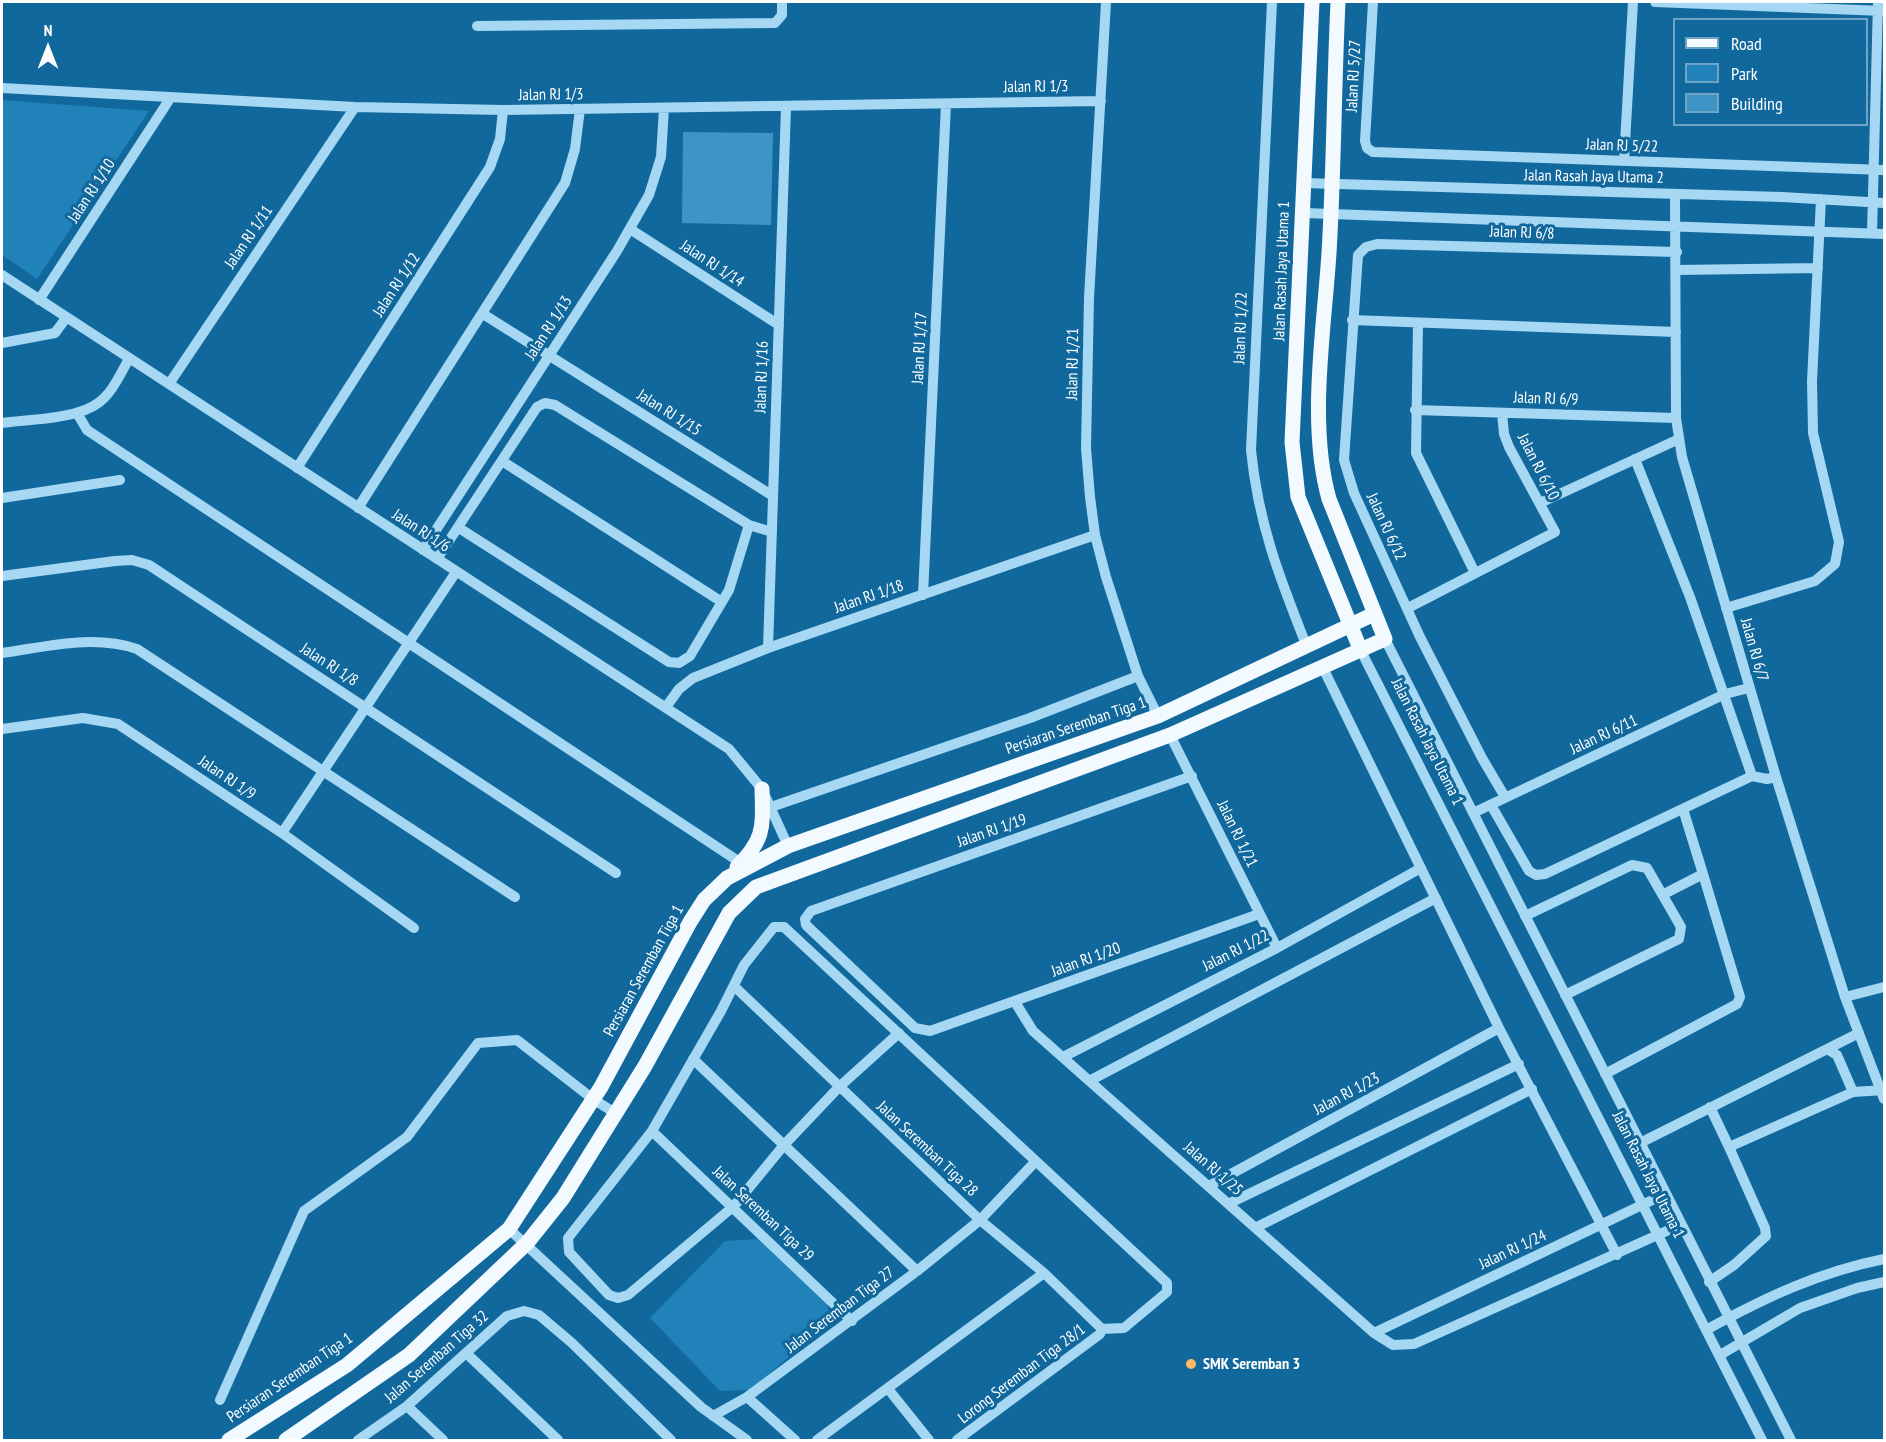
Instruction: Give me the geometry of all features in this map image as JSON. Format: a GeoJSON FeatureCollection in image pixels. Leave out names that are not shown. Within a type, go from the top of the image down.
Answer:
{"type":"FeatureCollection","features":[{"type":"Feature","properties":{"kind":"main road","name":"Jalan Rasah Jaya Utama 1"},"geometry":{"type":"LineString","coordinates":[[1312,2],[1303,183],[1305,213],[1292,442],[1298,497],[1361,651]]}},
{"type":"Feature","properties":{"kind":"main road","name":"Jalan Rasah Jaya Utama 1"},"geometry":{"type":"LineString","coordinates":[[1338,2],[1331,214],[1318,432],[1323,474],[1374,615],[1385,639]]}},
{"type":"Feature","properties":{"kind":"main road","name":"Persiaran Seremban Tiga 1"},"geometry":{"type":"LineString","coordinates":[[229,1440],[347,1365],[508,1228],[593,1099],[690,922],[704,900],[727,878],[788,846],[1158,716],[1374,615]]}},
{"type":"Feature","properties":{"kind":"main road"},"geometry":{"type":"LineString","coordinates":[[286,1440],[409,1355],[527,1243],[563,1198],[645,1066],[729,913],[756,887],[1170,735],[1385,639]]}},
{"type":"Feature","properties":{"kind":"main road"},"geometry":{"type":"LineString","coordinates":[[1158,716],[1170,735]]}},
{"type":"Feature","properties":{"kind":"main road"},"geometry":{"type":"LineString","coordinates":[[727,878],[756,848],[763,828],[762,789]]}},
{"type":"Feature","properties":{"kind":"main road"},"geometry":{"type":"LineString","coordinates":[[788,846],[796,871]]}},
{"type":"Feature","properties":{"kind":"street"},"geometry":{"type":"LineString","coordinates":[[477,26],[775,23],[782,15],[782,2]]}},
{"type":"Feature","properties":{"kind":"street","name":"Jalan RJ 1/21"},"geometry":{"type":"LineString","coordinates":[[1106,2],[1089,298],[1086,448],[1095,535],[1138,676],[1158,716]]}},
{"type":"Feature","properties":{"kind":"street","name":"Jalan RJ 1/22"},"geometry":{"type":"LineString","coordinates":[[1272,2],[1251,450],[1254,488],[1270,553],[1307,647]]}},
{"type":"Feature","properties":{"kind":"street","name":"Jalan RJ 5/27"},"geometry":{"type":"LineString","coordinates":[[1370,150],[1365,141],[1373,2]]}},
{"type":"Feature","properties":{"kind":"street"},"geometry":{"type":"LineString","coordinates":[[1624,161],[1633,2]]}},
{"type":"Feature","properties":{"kind":"street"},"geometry":{"type":"LineString","coordinates":[[1656,2],[1880,8],[1879,170],[1873,202],[1872,233]]}},
{"type":"Feature","properties":{"kind":"street","name":"Jalan RJ 1/3"},"geometry":{"type":"LineString","coordinates":[[2,88],[355,107],[503,110],[1101,101]]}},
{"type":"Feature","properties":{"kind":"street","name":"Jalan RJ 1/10"},"geometry":{"type":"LineString","coordinates":[[39,300],[171,98]]}},
{"type":"Feature","properties":{"kind":"street","name":"Jalan RJ 1/17"},"geometry":{"type":"LineString","coordinates":[[923,594],[946,104]]}},
{"type":"Feature","properties":{"kind":"street","name":"Jalan RJ 1/11"},"geometry":{"type":"LineString","coordinates":[[169,384],[355,107]]}},
{"type":"Feature","properties":{"kind":"street","name":"Jalan RJ 1/16"},"geometry":{"type":"LineString","coordinates":[[768,648],[786,107]]}},
{"type":"Feature","properties":{"kind":"street","name":"Jalan RJ 1/13"},"geometry":{"type":"LineString","coordinates":[[423,550],[630,229],[649,195],[661,157],[664,108]]}},
{"type":"Feature","properties":{"kind":"street"},"geometry":{"type":"LineString","coordinates":[[358,508],[565,183],[575,149],[580,109]]}},
{"type":"Feature","properties":{"kind":"street","name":"Jalan RJ 1/12"},"geometry":{"type":"LineString","coordinates":[[297,468],[490,167],[500,139],[503,110]]}},
{"type":"Feature","properties":{"kind":"street","name":"Jalan RJ 5/22"},"geometry":{"type":"LineString","coordinates":[[1370,150],[1879,170]]}},
{"type":"Feature","properties":{"kind":"street","name":"Jalan Rasah Jaya Utama 2"},"geometry":{"type":"LineString","coordinates":[[1303,183],[1332,186],[1821,199],[1884,203]]}},
{"type":"Feature","properties":{"kind":"street","name":"Jalan RJ 6/7"},"geometry":{"type":"LineString","coordinates":[[1675,195],[1677,226],[1676,418],[1679,439],[1776,777],[1845,997],[1883,1093]]}},
{"type":"Feature","properties":{"kind":"street"},"geometry":{"type":"LineString","coordinates":[[1726,608],[1815,581],[1835,564],[1839,542],[1813,434],[1812,381],[1821,199]]}},
{"type":"Feature","properties":{"kind":"street"},"geometry":{"type":"LineString","coordinates":[[1305,213],[1884,234]]}},
{"type":"Feature","properties":{"kind":"street","name":"Jalan RJ 1/14"},"geometry":{"type":"LineString","coordinates":[[630,229],[779,325]]}},
{"type":"Feature","properties":{"kind":"street","name":"Jalan RJ 6/8"},"geometry":{"type":"LineString","coordinates":[[1366,247],[1377,244],[1677,252]]}},
{"type":"Feature","properties":{"kind":"street","name":"Jalan RJ 6/12"},"geometry":{"type":"LineString","coordinates":[[1366,247],[1358,255],[1344,460],[1354,493],[1408,608],[1482,758],[1506,797]]}},
{"type":"Feature","properties":{"kind":"street"},"geometry":{"type":"LineString","coordinates":[[1677,270],[1818,268]]}},
{"type":"Feature","properties":{"kind":"street","name":"Jalan RJ 1/6"},"geometry":{"type":"LineString","coordinates":[[2,275],[729,749],[762,789],[788,846]]}},
{"type":"Feature","properties":{"kind":"street","name":"Jalan RJ 1/15"},"geometry":{"type":"LineString","coordinates":[[483,314],[773,496]]}},
{"type":"Feature","properties":{"kind":"street"},"geometry":{"type":"LineString","coordinates":[[2,343],[55,333],[66,318]]}},
{"type":"Feature","properties":{"kind":"street"},"geometry":{"type":"LineString","coordinates":[[1352,320],[1676,332]]}},
{"type":"Feature","properties":{"kind":"street"},"geometry":{"type":"LineString","coordinates":[[1408,608],[1475,573],[1419,463],[1415,443],[1418,323]]}},
{"type":"Feature","properties":{"kind":"street"},"geometry":{"type":"LineString","coordinates":[[2,423],[77,414],[102,401],[129,359]]}},
{"type":"Feature","properties":{"kind":"street"},"geometry":{"type":"LineString","coordinates":[[437,559],[537,406],[550,404],[749,525],[772,532]]}},
{"type":"Feature","properties":{"kind":"street","name":"Jalan RJ 6/9"},"geometry":{"type":"LineString","coordinates":[[1415,410],[1676,418]]}},
{"type":"Feature","properties":{"kind":"street","name":"Jalan RJ 6/10"},"geometry":{"type":"LineString","coordinates":[[1475,573],[1555,532],[1509,447],[1504,434],[1502,413]]}},
{"type":"Feature","properties":{"kind":"street"},"geometry":{"type":"LineString","coordinates":[[77,414],[87,430],[741,863]]}},
{"type":"Feature","properties":{"kind":"street"},"geometry":{"type":"LineString","coordinates":[[1540,503],[1679,439]]}},
{"type":"Feature","properties":{"kind":"street"},"geometry":{"type":"LineString","coordinates":[[1635,459],[1690,597],[1752,776]]}},
{"type":"Feature","properties":{"kind":"street"},"geometry":{"type":"LineString","coordinates":[[502,461],[722,602]]}},
{"type":"Feature","properties":{"kind":"street"},"geometry":{"type":"LineString","coordinates":[[2,498],[120,480]]}},
{"type":"Feature","properties":{"kind":"street"},"geometry":{"type":"LineString","coordinates":[[459,528],[669,662],[679,663],[690,656],[722,602],[738,567],[749,525]]}},
{"type":"Feature","properties":{"kind":"street","name":"Jalan RJ 1/18"},"geometry":{"type":"LineString","coordinates":[[666,707],[684,684],[768,648],[1095,535]]}},
{"type":"Feature","properties":{"kind":"street","name":"Jalan RJ 1/8"},"geometry":{"type":"LineString","coordinates":[[2,576],[115,561],[132,560],[149,565],[616,873]]}},
{"type":"Feature","properties":{"kind":"street"},"geometry":{"type":"LineString","coordinates":[[282,834],[456,572]]}},
{"type":"Feature","properties":{"kind":"street","name":"Jalan Rasah Jaya Utama 1"},"geometry":{"type":"LineString","coordinates":[[1385,639],[1727,1318],[1791,1440]]}},
{"type":"Feature","properties":{"kind":"street"},"geometry":{"type":"LineString","coordinates":[[2,653],[96,640],[117,642],[137,649],[515,897]]}},
{"type":"Feature","properties":{"kind":"street","name":"Jalan Rasah Jaya Utama 1"},"geometry":{"type":"LineString","coordinates":[[1361,651],[1762,1440]]}},
{"type":"Feature","properties":{"kind":"street"},"geometry":{"type":"LineString","coordinates":[[679,663],[684,684]]}},
{"type":"Feature","properties":{"kind":"street"},"geometry":{"type":"LineString","coordinates":[[1323,668],[1499,1028],[1617,1255],[1680,1225]]}},
{"type":"Feature","properties":{"kind":"street"},"geometry":{"type":"LineString","coordinates":[[771,807],[1030,718],[1138,676]]}},
{"type":"Feature","properties":{"kind":"street","name":"Jalan RJ 6/11"},"geometry":{"type":"LineString","coordinates":[[1473,813],[1725,694],[1749,688]]}},
{"type":"Feature","properties":{"kind":"street","name":"Jalan RJ 1/9"},"geometry":{"type":"LineString","coordinates":[[2,729],[83,718],[118,724],[282,834],[414,928]]}},
{"type":"Feature","properties":{"kind":"street","name":"Jalan RJ 1/21"},"geometry":{"type":"LineString","coordinates":[[1170,735],[1277,948]]}},
{"type":"Feature","properties":{"kind":"street","name":"Jalan RJ 1/19"},"geometry":{"type":"LineString","coordinates":[[922,1031],[915,1028],[809,930],[805,920],[811,911],[1192,776]]}},
{"type":"Feature","properties":{"kind":"street"},"geometry":{"type":"LineString","coordinates":[[1491,805],[1529,871],[1536,875],[1545,874],[1752,776],[1767,779],[1776,777]]}},
{"type":"Feature","properties":{"kind":"street"},"geometry":{"type":"LineString","coordinates":[[1605,1074],[1737,1004],[1740,997],[1683,808]]}},
{"type":"Feature","properties":{"kind":"street"},"geometry":{"type":"LineString","coordinates":[[1525,916],[1632,865],[1647,868],[1681,927],[1679,939],[1565,995]]}},
{"type":"Feature","properties":{"kind":"street","name":"Jalan RJ 1/22"},"geometry":{"type":"LineString","coordinates":[[1063,1057],[1277,948],[1421,868]]}},
{"type":"Feature","properties":{"kind":"street"},"geometry":{"type":"LineString","coordinates":[[1664,894],[1703,874]]}},
{"type":"Feature","properties":{"kind":"street"},"geometry":{"type":"LineString","coordinates":[[1091,1080],[1436,898]]}},
{"type":"Feature","properties":{"kind":"street","name":"Jalan RJ 1/20"},"geometry":{"type":"LineString","coordinates":[[922,1031],[930,1031],[1015,1002],[1259,914]]}},
{"type":"Feature","properties":{"kind":"street"},"geometry":{"type":"LineString","coordinates":[[899,1033],[839,1088],[784,1145],[734,1206],[628,1295],[618,1298],[609,1295],[569,1252],[568,1238],[652,1131],[735,987],[744,965],[774,927],[779,926],[784,927],[899,1033],[1035,1162],[1167,1283],[1167,1292],[1124,1328],[1102,1329]]}},
{"type":"Feature","properties":{"kind":"street","name":"Jalan Seremban Tiga 28"},"geometry":{"type":"LineString","coordinates":[[735,987],[980,1220],[1044,1273],[1102,1329]]}},
{"type":"Feature","properties":{"kind":"street"},"geometry":{"type":"LineString","coordinates":[[1845,997],[1884,987]]}},
{"type":"Feature","properties":{"kind":"street","name":"Jalan RJ 1/25"},"geometry":{"type":"LineString","coordinates":[[1015,1002],[1034,1031],[1374,1333],[1393,1345],[1403,1347],[1414,1344],[1617,1255]]}},
{"type":"Feature","properties":{"kind":"street","name":"Jalan RJ 1/23"},"geometry":{"type":"LineString","coordinates":[[1209,1186],[1499,1028]]}},
{"type":"Feature","properties":{"kind":"street"},"geometry":{"type":"LineString","coordinates":[[1640,1143],[1859,1033]]}},
{"type":"Feature","properties":{"kind":"street"},"geometry":{"type":"LineString","coordinates":[[220,1400],[304,1211],[407,1137],[478,1043],[517,1040],[593,1099],[615,1113]]}},
{"type":"Feature","properties":{"kind":"street"},"geometry":{"type":"LineString","coordinates":[[1827,1049],[1837,1055],[1853,1092]]}},
{"type":"Feature","properties":{"kind":"street"},"geometry":{"type":"LineString","coordinates":[[693,1059],[917,1271]]}},
{"type":"Feature","properties":{"kind":"street"},"geometry":{"type":"LineString","coordinates":[[1230,1203],[1519,1064]]}},
{"type":"Feature","properties":{"kind":"street"},"geometry":{"type":"LineString","coordinates":[[1257,1227],[1532,1089]]}},
{"type":"Feature","properties":{"kind":"street"},"geometry":{"type":"LineString","coordinates":[[1729,1147],[1853,1092],[1883,1093]]}},
{"type":"Feature","properties":{"kind":"street"},"geometry":{"type":"LineString","coordinates":[[1709,1282],[1734,1265],[1766,1236],[1765,1228],[1710,1107]]}},
{"type":"Feature","properties":{"kind":"street","name":"Jalan Seremban Tiga 29"},"geometry":{"type":"LineString","coordinates":[[652,1131],[734,1206],[852,1321]]}},
{"type":"Feature","properties":{"kind":"street","name":"Jalan Seremban Tiga 27"},"geometry":{"type":"LineString","coordinates":[[713,1416],[747,1397],[917,1271],[980,1220],[1035,1162]]}},
{"type":"Feature","properties":{"kind":"street","name":"Jalan RJ 1/24"},"geometry":{"type":"LineString","coordinates":[[1374,1333],[1665,1194]]}},
{"type":"Feature","properties":{"kind":"street"},"geometry":{"type":"LineString","coordinates":[[508,1228],[713,1416],[747,1440]]}},
{"type":"Feature","properties":{"kind":"street"},"geometry":{"type":"LineString","coordinates":[[1706,1330],[1805,1280],[1884,1259]]}},
{"type":"Feature","properties":{"kind":"street"},"geometry":{"type":"LineString","coordinates":[[817,1440],[889,1390],[1044,1273]]}},
{"type":"Feature","properties":{"kind":"street"},"geometry":{"type":"LineString","coordinates":[[1720,1355],[1800,1308],[1857,1288],[1884,1282]]}},
{"type":"Feature","properties":{"kind":"street","name":"Jalan Seremban Tiga 32"},"geometry":{"type":"LineString","coordinates":[[358,1440],[407,1406],[507,1316],[524,1311],[540,1315],[572,1343],[671,1440]]}},
{"type":"Feature","properties":{"kind":"street","name":"Lorong Seremban Tiga 28/1"},"geometry":{"type":"LineString","coordinates":[[957,1440],[1100,1334],[1102,1329]]}},
{"type":"Feature","properties":{"kind":"street"},"geometry":{"type":"LineString","coordinates":[[466,1353],[558,1440]]}},
{"type":"Feature","properties":{"kind":"street"},"geometry":{"type":"LineString","coordinates":[[889,1390],[928,1440]]}},
{"type":"Feature","properties":{"kind":"street"},"geometry":{"type":"LineString","coordinates":[[747,1397],[795,1440]]}},
{"type":"Feature","properties":{"kind":"street"},"geometry":{"type":"LineString","coordinates":[[407,1406],[443,1440]]}},
{"type":"Feature","properties":{"kind":"green space"},"geometry":{"type":"Polygon","coordinates":[[[2,100],[149,111],[37,279],[2,255],[2,100]]]}},
{"type":"Feature","properties":{"kind":"green space"},"geometry":{"type":"Polygon","coordinates":[[[759,1239],[827,1301],[830,1321],[751,1390],[720,1391],[650,1318],[725,1241],[759,1239]]]}},
{"type":"Feature","properties":{"kind":"building"},"geometry":{"type":"Polygon","coordinates":[[[683,132],[773,133],[771,225],[682,223],[683,132]]]}},
{"type":"Feature","properties":{"kind":"place","name":"SMK Seremban 3"},"geometry":{"type":"Point","coordinates":[1191,1364]}}]}
